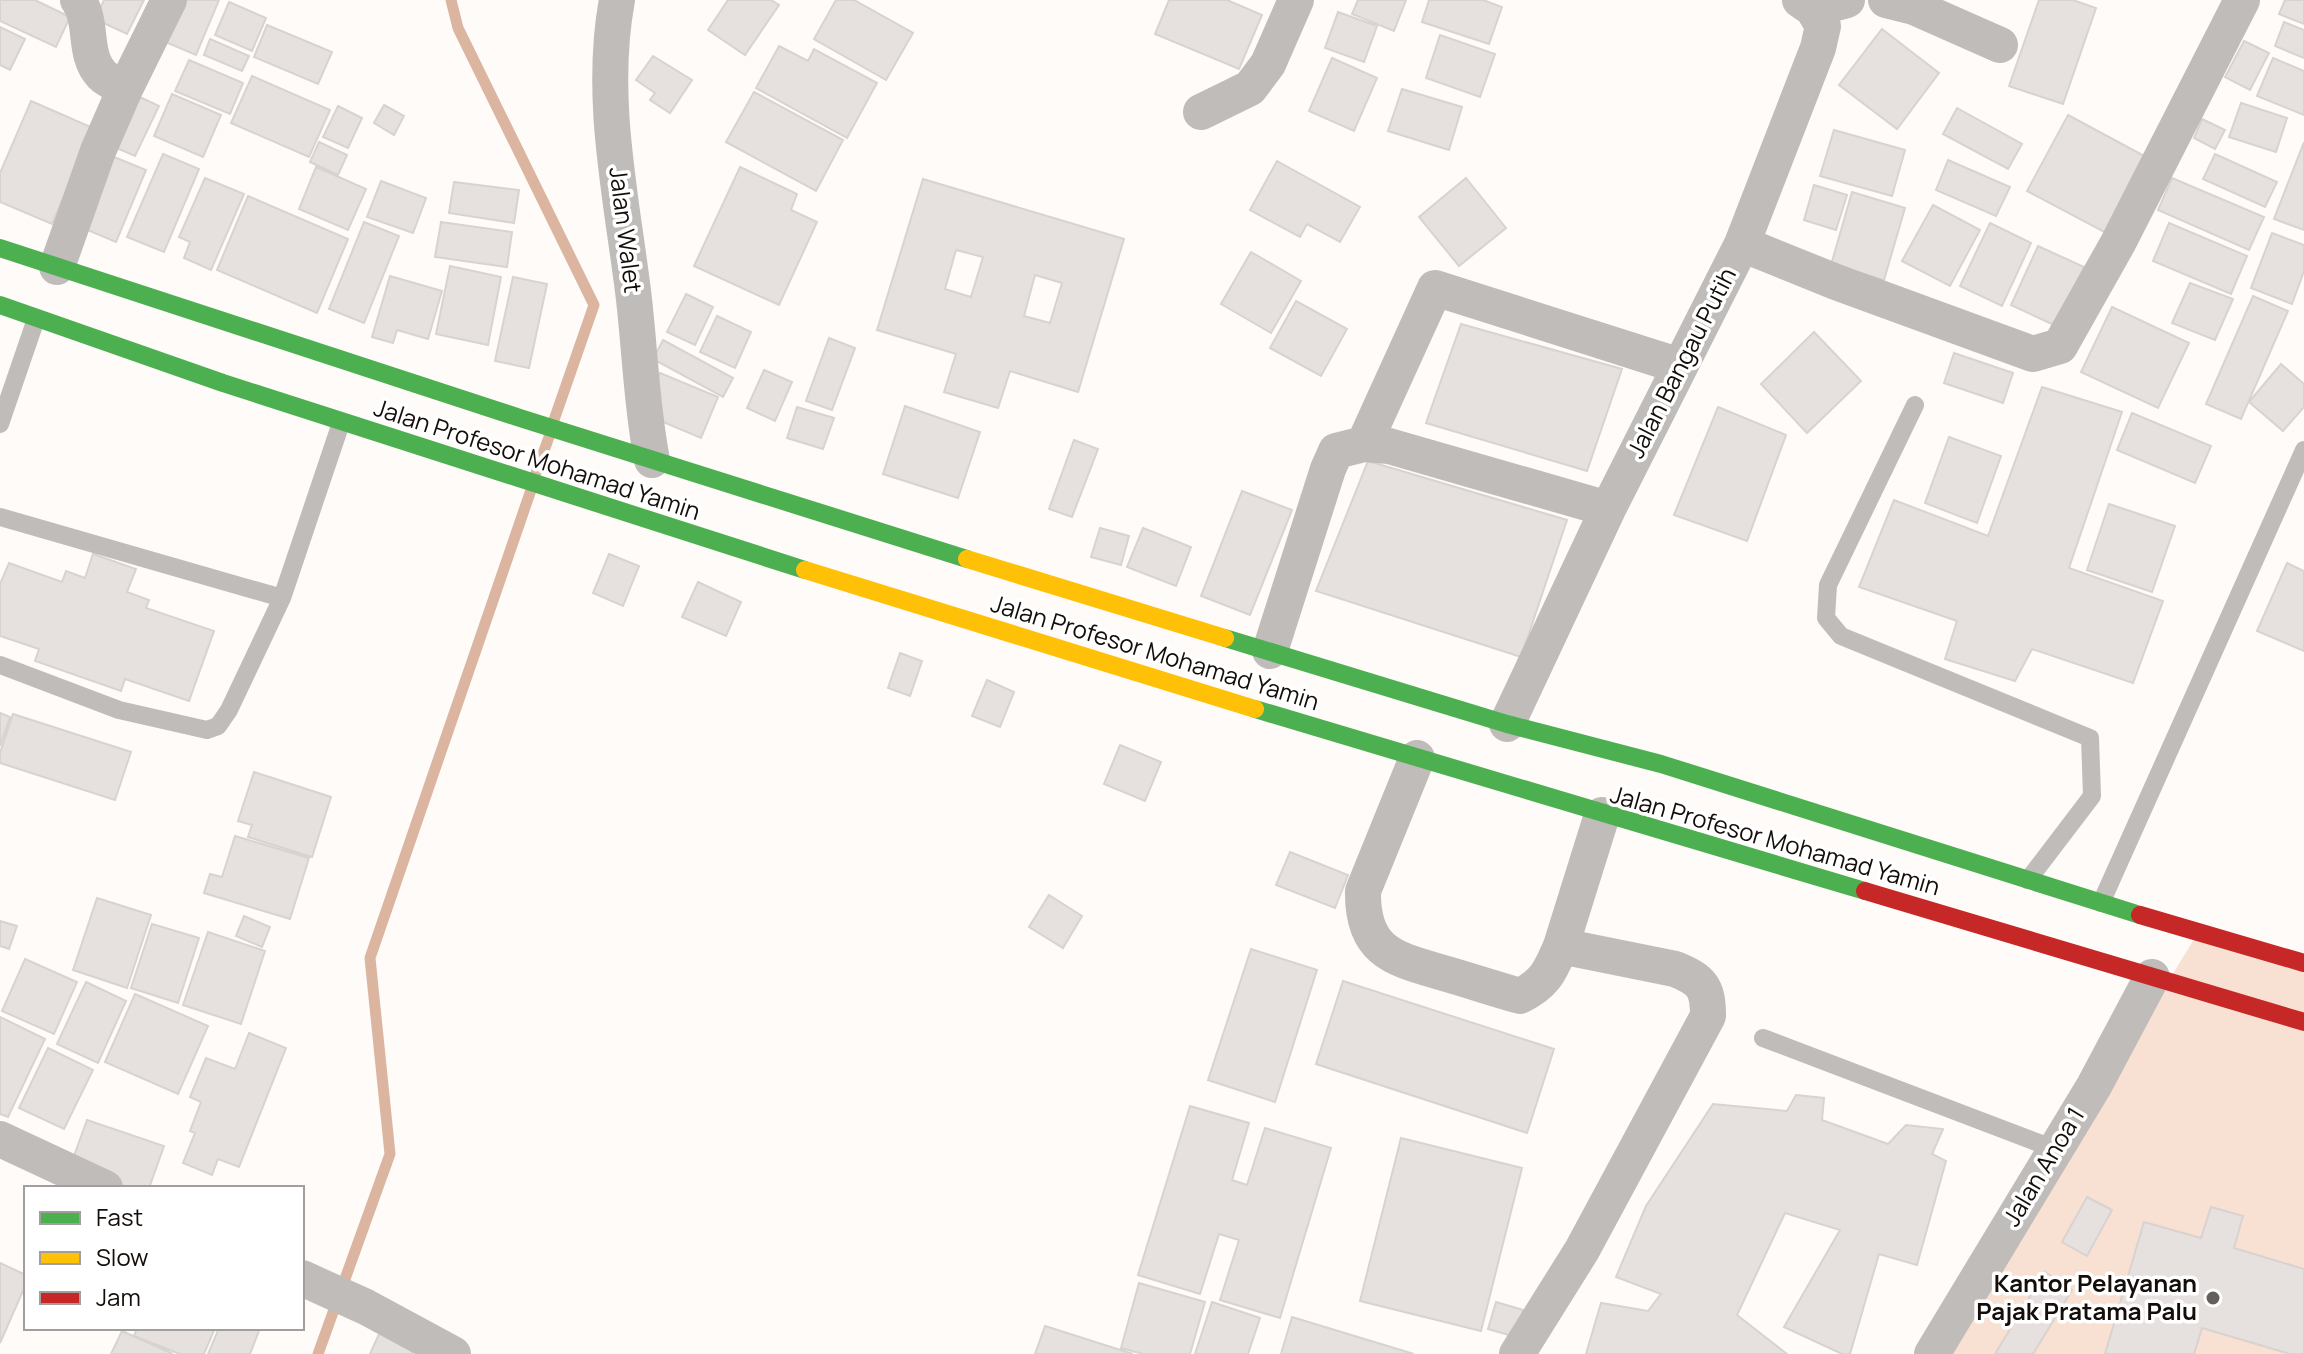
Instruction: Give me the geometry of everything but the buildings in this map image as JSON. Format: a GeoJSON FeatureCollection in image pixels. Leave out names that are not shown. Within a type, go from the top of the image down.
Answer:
{"type":"FeatureCollection","features":[{"type":"Feature","properties":{"kind":"main road","name":"Jalan Profesor Mohamad Yamin"},"geometry":{"type":"LineString","coordinates":[[0,248],[57,267],[92,287],[637,454],[1118,607],[1507,724],[1661,764],[2101,903],[2304,963]]}},
{"type":"Feature","properties":{"kind":"main road","name":"Jalan Profesor Mohamad Yamin"},"geometry":{"type":"LineString","coordinates":[[0,305],[36,319],[78,328],[341,423],[789,566],[1602,815],[2304,1022]]}},
{"type":"Feature","properties":{"kind":"street"},"geometry":{"type":"LineString","coordinates":[[78,0],[86,11],[93,62],[103,76],[125,89]]}},
{"type":"Feature","properties":{"kind":"street"},"geometry":{"type":"LineString","coordinates":[[57,267],[98,151],[169,0]]}},
{"type":"Feature","properties":{"kind":"street","name":"Jalan Walet"},"geometry":{"type":"LineString","coordinates":[[617,0],[609,73],[611,120],[640,345],[644,419],[637,454]]}},
{"type":"Feature","properties":{"kind":"street"},"geometry":{"type":"LineString","coordinates":[[1201,112],[1250,88],[1268,64],[1296,0]]}},
{"type":"Feature","properties":{"kind":"street"},"geometry":{"type":"LineString","coordinates":[[1886,0],[1914,7],[2000,45]]}},
{"type":"Feature","properties":{"kind":"street"},"geometry":{"type":"LineString","coordinates":[[1742,244],[2033,354],[2060,346],[2118,243],[2242,0]]}},
{"type":"Feature","properties":{"kind":"street","name":"Jalan Bangau Putih"},"geometry":{"type":"LineString","coordinates":[[1507,724],[1608,509],[1742,244],[1818,48],[1823,26],[1820,3]]}},
{"type":"Feature","properties":{"kind":"street"},"geometry":{"type":"LineString","coordinates":[[1364,444],[1435,288],[1680,366]]}},
{"type":"Feature","properties":{"kind":"street"},"geometry":{"type":"LineString","coordinates":[[1270,651],[1336,451],[1364,444],[1389,446],[1608,509]]}},
{"type":"Feature","properties":{"kind":"street"},"geometry":{"type":"LineString","coordinates":[[1417,758],[1363,891],[1363,910],[1369,931],[1379,945],[1396,959],[1520,996],[1536,988],[1548,975],[1561,946],[1602,815]]}},
{"type":"Feature","properties":{"kind":"street"},"geometry":{"type":"LineString","coordinates":[[1517,1354],[1582,1250],[1708,1016],[1704,986],[1689,975],[1675,969],[1561,946]]}},
{"type":"Feature","properties":{"kind":"street","name":"Jalan Anoa 1"},"geometry":{"type":"LineString","coordinates":[[1932,1354],[2094,1086],[2152,977]]}},
{"type":"Feature","properties":{"kind":"street"},"geometry":{"type":"LineString","coordinates":[[0,1139],[101,1186]]}},
{"type":"Feature","properties":{"kind":"street"},"geometry":{"type":"LineString","coordinates":[[304,1279],[366,1307],[453,1354]]}},
{"type":"Feature","properties":{"kind":"lane"},"geometry":{"type":"LineString","coordinates":[[0,424],[36,319]]}},
{"type":"Feature","properties":{"kind":"lane"},"geometry":{"type":"LineString","coordinates":[[1915,405],[1828,585],[1826,618],[1841,636],[2090,738],[2092,796],[2028,880]]}},
{"type":"Feature","properties":{"kind":"lane"},"geometry":{"type":"LineString","coordinates":[[0,665],[119,710],[207,730],[218,726],[229,710],[282,598],[341,423]]}},
{"type":"Feature","properties":{"kind":"lane"},"geometry":{"type":"LineString","coordinates":[[2101,903],[2304,450]]}},
{"type":"Feature","properties":{"kind":"lane"},"geometry":{"type":"LineString","coordinates":[[0,517],[282,598]]}},
{"type":"Feature","properties":{"kind":"lane"},"geometry":{"type":"LineString","coordinates":[[1763,1038],[2055,1149]]}},
{"type":"Feature","properties":{"kind":"shaded area"},"geometry":{"type":"Polygon","coordinates":[[[2199,931],[2304,962],[2304,1354],[1936,1354],[2046,1182],[2199,931]]]}},
{"type":"Feature","properties":{"kind":"waterway"},"geometry":{"type":"LineString","coordinates":[[451,0],[458,28],[594,305],[554,420]]}},
{"type":"Feature","properties":{"kind":"waterway"},"geometry":{"type":"LineString","coordinates":[[536,473],[549,437]]}},
{"type":"Feature","properties":{"kind":"waterway"},"geometry":{"type":"LineString","coordinates":[[318,1354],[390,1154],[370,958],[531,490]]}},
{"type":"Feature","properties":{"kind":"traffic: fast"},"geometry":{"type":"LineString","coordinates":[[0,248],[520,418],[967,559]]}},
{"type":"Feature","properties":{"kind":"traffic: fast"},"geometry":{"type":"LineString","coordinates":[[0,305],[223,383],[805,570]]}},
{"type":"Feature","properties":{"kind":"traffic: fast"},"geometry":{"type":"LineString","coordinates":[[1225,638],[1507,724],[1661,764],[2140,915]]}},
{"type":"Feature","properties":{"kind":"traffic: fast"},"geometry":{"type":"LineString","coordinates":[[1255,709],[1865,891]]}},
{"type":"Feature","properties":{"kind":"traffic: slow"},"geometry":{"type":"LineString","coordinates":[[967,559],[1225,638]]}},
{"type":"Feature","properties":{"kind":"traffic: slow"},"geometry":{"type":"LineString","coordinates":[[805,570],[1255,709]]}},
{"type":"Feature","properties":{"kind":"traffic: jam"},"geometry":{"type":"LineString","coordinates":[[1865,891],[2304,1022]]}},
{"type":"Feature","properties":{"kind":"traffic: jam"},"geometry":{"type":"LineString","coordinates":[[2140,915],[2304,963]]}},
{"type":"Feature","properties":{"kind":"place","name":"Kantor Pelayanan Pajak Pratama Palu"},"geometry":{"type":"Point","coordinates":[2213,1298]}}]}
